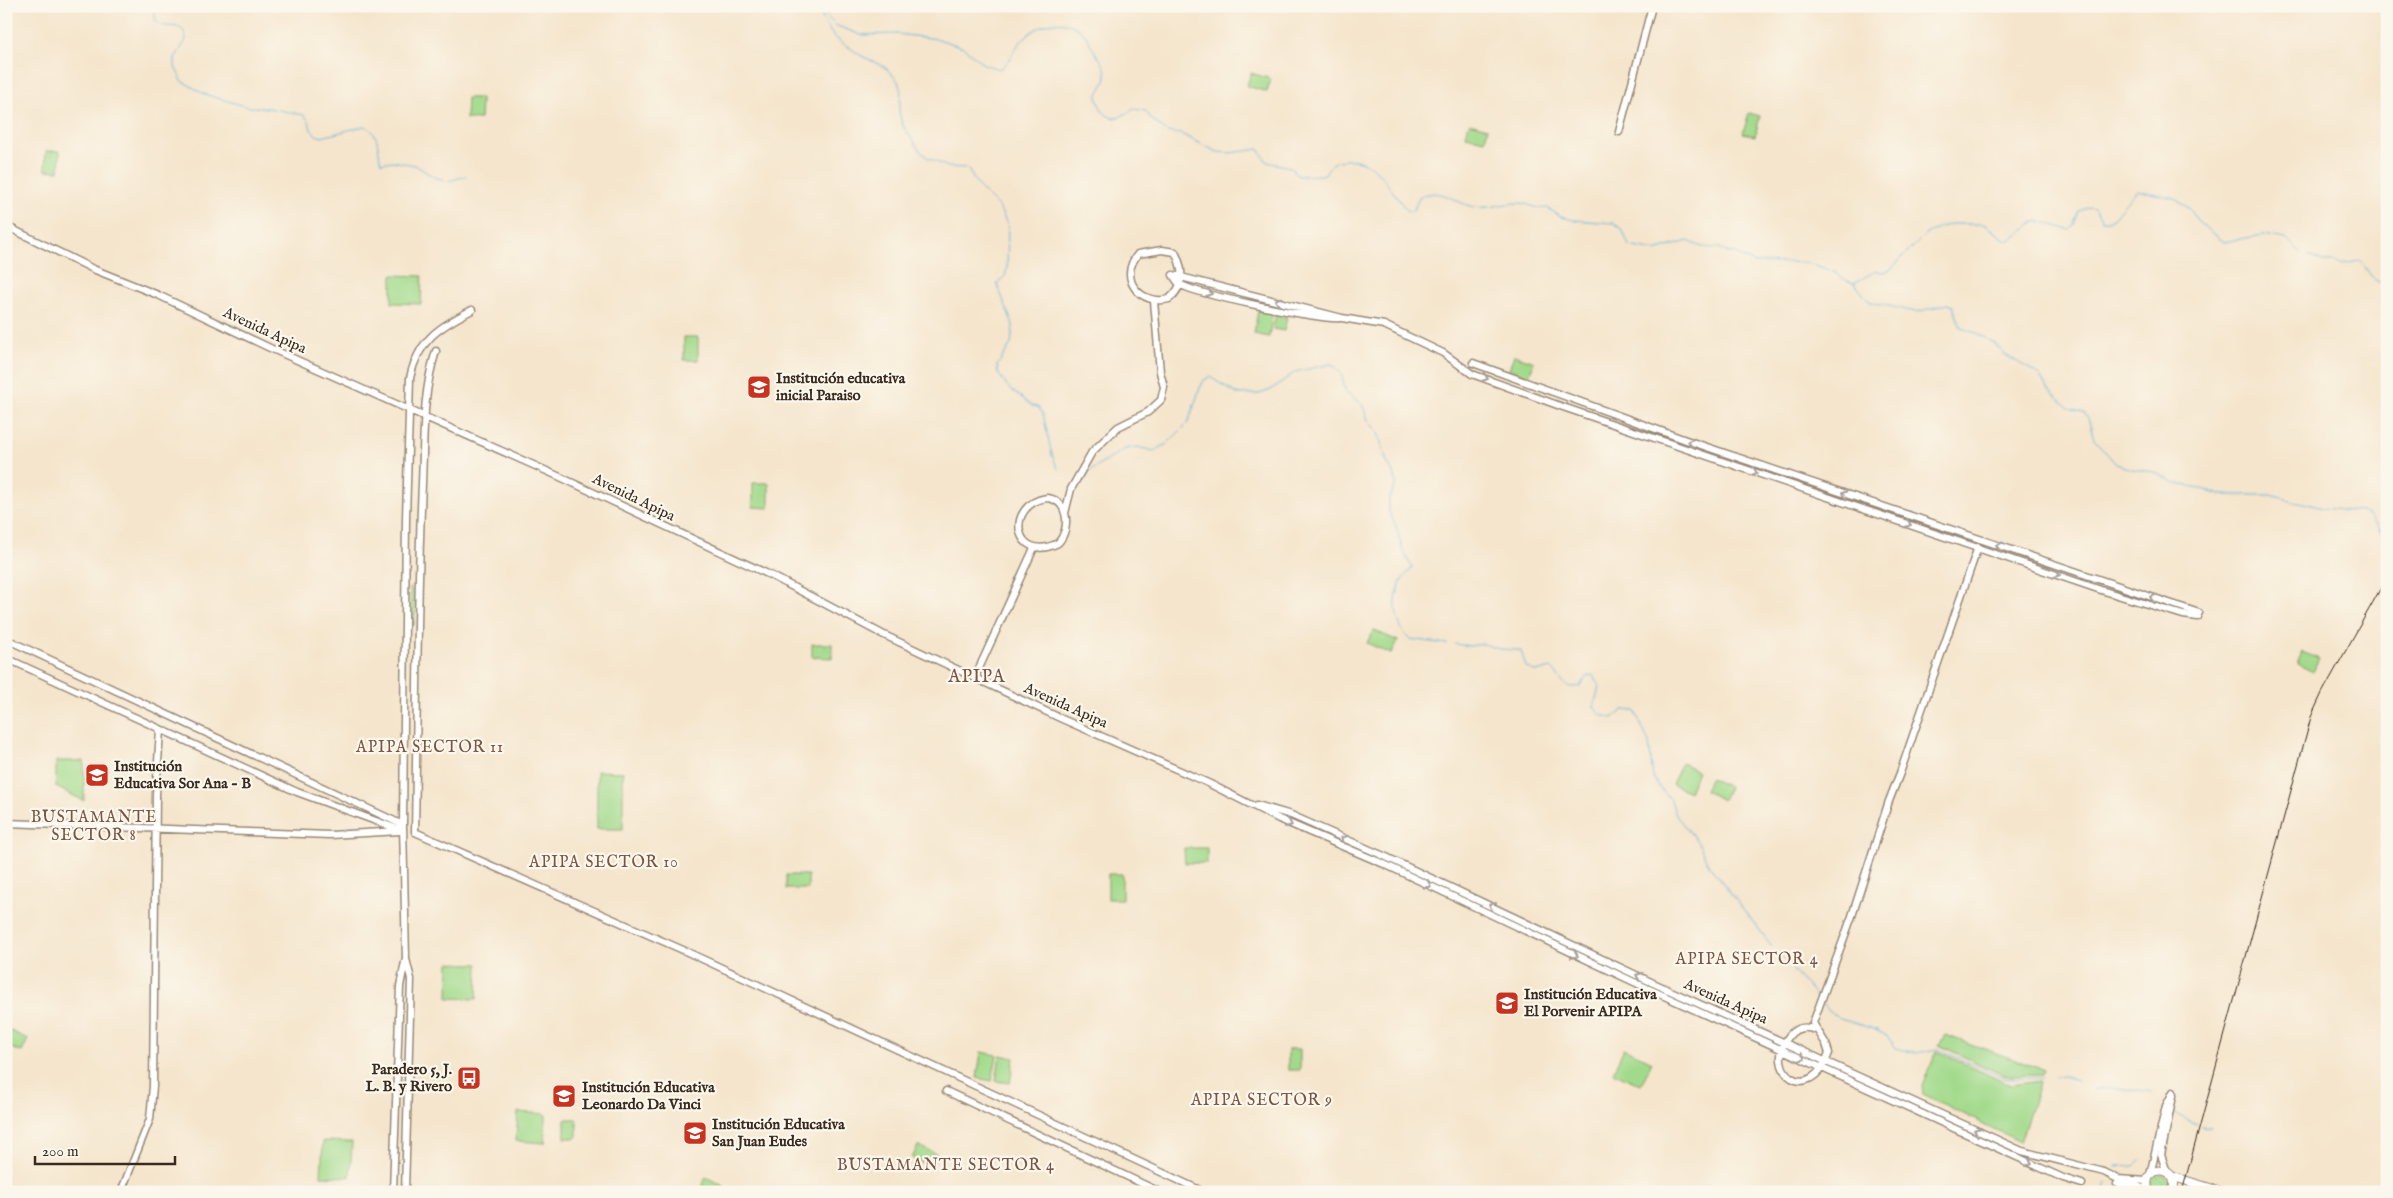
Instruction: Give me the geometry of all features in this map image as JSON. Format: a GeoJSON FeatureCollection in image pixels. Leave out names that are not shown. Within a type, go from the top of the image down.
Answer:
{"type":"FeatureCollection","features":[{"type":"Feature","properties":{"kind":"main road"},"geometry":{"type":"LineString","coordinates":[[2148,1191],[2148,1178],[2158,1170],[2224,1192]]}},
{"type":"Feature","properties":{"kind":"main road"},"geometry":{"type":"LineString","coordinates":[[2169,1174],[2174,1184],[2172,1192]]}},
{"type":"Feature","properties":{"kind":"main road"},"geometry":{"type":"LineString","coordinates":[[2182,1192],[2199,1192]]}},
{"type":"Feature","properties":{"kind":"street"},"geometry":{"type":"LineString","coordinates":[[1619,132],[1652,6]]}},
{"type":"Feature","properties":{"kind":"street","name":"Avenida Apipa"},"geometry":{"type":"LineString","coordinates":[[6,226],[93,269],[158,295],[408,410],[483,441],[772,576],[882,634],[1246,802],[1291,815],[1384,856],[1783,1045],[1823,1068],[1994,1148],[2063,1178],[2082,1184]]}},
{"type":"Feature","properties":{"kind":"street"},"geometry":{"type":"LineString","coordinates":[[1181,285],[1169,299],[1154,301],[1140,294],[1132,286],[1130,268],[1138,254],[1156,250],[1175,252],[1182,278]]}},
{"type":"Feature","properties":{"kind":"street"},"geometry":{"type":"LineString","coordinates":[[1342,318],[1319,318],[1217,296],[1181,285],[1173,275],[1342,318],[1384,326],[1443,353],[1472,374],[1563,407],[2101,590],[2183,615],[2198,615],[1686,440],[1473,363]]}},
{"type":"Feature","properties":{"kind":"street"},"geometry":{"type":"LineString","coordinates":[[1065,512],[1058,502],[1050,498],[1040,499],[1028,506],[1020,517],[1019,529],[1023,540],[1034,548],[1050,547],[1061,540],[1066,524],[1065,512],[1071,489],[1092,452],[1118,427],[1148,412],[1161,400],[1164,387],[1160,372],[1154,301]]}},
{"type":"Feature","properties":{"kind":"street"},"geometry":{"type":"LineString","coordinates":[[405,1192],[411,979],[406,958],[403,828],[408,410],[410,378],[415,358],[421,348],[449,322],[472,310]]}},
{"type":"Feature","properties":{"kind":"street"},"geometry":{"type":"LineString","coordinates":[[436,352],[430,368],[424,417],[420,525],[415,832],[683,950],[1204,1192]]}},
{"type":"Feature","properties":{"kind":"street"},"geometry":{"type":"LineString","coordinates":[[1816,1030],[1800,1028],[1792,1031],[1783,1045],[1779,1057],[1782,1067],[1794,1080],[1810,1079],[1817,1075],[1823,1068],[1829,1053],[1826,1044],[1813,1023],[1852,916],[1888,800],[1900,773],[1978,547]]}},
{"type":"Feature","properties":{"kind":"street"},"geometry":{"type":"LineString","coordinates":[[975,677],[1034,548]]}},
{"type":"Feature","properties":{"kind":"street"},"geometry":{"type":"LineString","coordinates":[[6,638],[403,828]]}},
{"type":"Feature","properties":{"kind":"street"},"geometry":{"type":"LineString","coordinates":[[6,658],[297,792],[403,828]]}},
{"type":"Feature","properties":{"kind":"street"},"geometry":{"type":"LineString","coordinates":[[121,1192],[150,1119],[154,1063],[156,829],[160,730]]}},
{"type":"Feature","properties":{"kind":"street"},"geometry":{"type":"LineString","coordinates":[[6,824],[330,835],[403,828]]}},
{"type":"Feature","properties":{"kind":"street"},"geometry":{"type":"LineString","coordinates":[[394,1192],[400,986],[406,958]]}},
{"type":"Feature","properties":{"kind":"street","name":"Avenida Apipa"},"geometry":{"type":"LineString","coordinates":[[1783,1045],[1826,1060],[2022,1151],[2086,1167],[2118,1182],[2137,1186],[2148,1191]]}},
{"type":"Feature","properties":{"kind":"street"},"geometry":{"type":"LineString","coordinates":[[946,1091],[1160,1192]]}},
{"type":"Feature","properties":{"kind":"street"},"geometry":{"type":"LineString","coordinates":[[2148,1178],[2166,1106],[2173,1092],[2172,1107],[2161,1155],[2169,1174]]}},
{"type":"Feature","properties":{"kind":"street","name":"Avenida Apipa"},"geometry":{"type":"LineString","coordinates":[[2118,1182],[2148,1178]]}},
{"type":"Feature","properties":{"kind":"green space"},"geometry":{"type":"Polygon","coordinates":[[[1251,73],[1271,79],[1267,92],[1247,86],[1251,73]]]}},
{"type":"Feature","properties":{"kind":"green space"},"geometry":{"type":"Polygon","coordinates":[[[467,98],[481,98],[480,119],[466,119],[467,98]]]}},
{"type":"Feature","properties":{"kind":"green space"},"geometry":{"type":"Polygon","coordinates":[[[1749,113],[1760,116],[1755,136],[1743,133],[1749,113]]]}},
{"type":"Feature","properties":{"kind":"green space"},"geometry":{"type":"Polygon","coordinates":[[[1469,123],[1488,128],[1485,140],[1466,136],[1469,123]]]}},
{"type":"Feature","properties":{"kind":"green space"},"geometry":{"type":"Polygon","coordinates":[[[46,151],[60,151],[59,171],[45,170],[46,151]]]}},
{"type":"Feature","properties":{"kind":"green space"},"geometry":{"type":"Polygon","coordinates":[[[392,275],[422,276],[421,304],[392,303],[392,275]]]}},
{"type":"Feature","properties":{"kind":"green space"},"geometry":{"type":"Polygon","coordinates":[[[1258,310],[1273,312],[1269,337],[1254,334],[1258,310]]]}},
{"type":"Feature","properties":{"kind":"green space"},"geometry":{"type":"Polygon","coordinates":[[[1276,315],[1287,317],[1284,331],[1273,329],[1276,315]]]}},
{"type":"Feature","properties":{"kind":"green space"},"geometry":{"type":"Polygon","coordinates":[[[684,337],[698,337],[698,360],[684,360],[684,337]]]}},
{"type":"Feature","properties":{"kind":"green space"},"geometry":{"type":"Polygon","coordinates":[[[1514,355],[1534,362],[1529,376],[1509,369],[1514,355]]]}},
{"type":"Feature","properties":{"kind":"green space"},"geometry":{"type":"Polygon","coordinates":[[[753,483],[769,483],[769,508],[753,507],[753,483]]]}},
{"type":"Feature","properties":{"kind":"green space"},"geometry":{"type":"Polygon","coordinates":[[[410,587],[415,610],[414,625],[411,626],[410,587]]]}},
{"type":"Feature","properties":{"kind":"green space"},"geometry":{"type":"Polygon","coordinates":[[[1373,630],[1398,641],[1391,654],[1367,643],[1373,630]]]}},
{"type":"Feature","properties":{"kind":"green space"},"geometry":{"type":"Polygon","coordinates":[[[812,644],[832,644],[832,658],[812,657],[812,644]]]}},
{"type":"Feature","properties":{"kind":"green space"},"geometry":{"type":"Polygon","coordinates":[[[2302,652],[2319,659],[2313,672],[2297,664],[2302,652]]]}},
{"type":"Feature","properties":{"kind":"green space"},"geometry":{"type":"Polygon","coordinates":[[[56,761],[84,761],[84,801],[56,787],[56,761]]]}},
{"type":"Feature","properties":{"kind":"green space"},"geometry":{"type":"Polygon","coordinates":[[[1682,763],[1698,771],[1689,792],[1672,784],[1682,763]]]}},
{"type":"Feature","properties":{"kind":"green space"},"geometry":{"type":"Polygon","coordinates":[[[597,771],[623,772],[623,829],[597,829],[597,771]]]}},
{"type":"Feature","properties":{"kind":"green space"},"geometry":{"type":"Polygon","coordinates":[[[1710,778],[1729,787],[1723,800],[1705,791],[1710,778]]]}},
{"type":"Feature","properties":{"kind":"green space"},"geometry":{"type":"Polygon","coordinates":[[[1184,848],[1207,848],[1207,863],[1185,863],[1184,848]]]}},
{"type":"Feature","properties":{"kind":"green space"},"geometry":{"type":"Polygon","coordinates":[[[1108,874],[1122,874],[1122,899],[1108,899],[1108,874]]]}},
{"type":"Feature","properties":{"kind":"green space"},"geometry":{"type":"Polygon","coordinates":[[[786,875],[808,875],[808,889],[786,889],[786,875]]]}},
{"type":"Feature","properties":{"kind":"green space"},"geometry":{"type":"Polygon","coordinates":[[[449,963],[478,964],[477,999],[448,998],[449,963]]]}},
{"type":"Feature","properties":{"kind":"green space"},"geometry":{"type":"Polygon","coordinates":[[[8,1030],[28,1039],[22,1052],[6,1046],[8,1030]]]}},
{"type":"Feature","properties":{"kind":"green space"},"geometry":{"type":"Polygon","coordinates":[[[1945,1035],[2044,1070],[2042,1075],[2005,1076],[1939,1045],[1945,1035]]]}},
{"type":"Feature","properties":{"kind":"green space"},"geometry":{"type":"Polygon","coordinates":[[[1624,1048],[1652,1062],[1641,1085],[1613,1072],[1624,1048]]]}},
{"type":"Feature","properties":{"kind":"green space"},"geometry":{"type":"Polygon","coordinates":[[[1288,1049],[1300,1049],[1300,1070],[1288,1070],[1288,1049]]]}},
{"type":"Feature","properties":{"kind":"green space"},"geometry":{"type":"Polygon","coordinates":[[[1937,1051],[2010,1085],[2040,1081],[2020,1142],[1923,1094],[1922,1085],[1937,1051]]]}},
{"type":"Feature","properties":{"kind":"green space"},"geometry":{"type":"Polygon","coordinates":[[[981,1052],[997,1055],[992,1081],[977,1078],[981,1052]]]}},
{"type":"Feature","properties":{"kind":"green space"},"geometry":{"type":"Polygon","coordinates":[[[1000,1055],[1014,1058],[1010,1083],[996,1081],[1000,1055]]]}},
{"type":"Feature","properties":{"kind":"green space"},"geometry":{"type":"Polygon","coordinates":[[[518,1112],[546,1114],[545,1143],[516,1141],[518,1112]]]}},
{"type":"Feature","properties":{"kind":"green space"},"geometry":{"type":"Polygon","coordinates":[[[565,1119],[577,1119],[577,1138],[565,1138],[565,1119]]]}},
{"type":"Feature","properties":{"kind":"green space"},"geometry":{"type":"Polygon","coordinates":[[[323,1141],[352,1142],[350,1177],[321,1176],[323,1141]]]}},
{"type":"Feature","properties":{"kind":"green space"},"geometry":{"type":"Polygon","coordinates":[[[918,1146],[937,1154],[931,1167],[912,1158],[918,1146]]]}},
{"type":"Feature","properties":{"kind":"green space"},"geometry":{"type":"Polygon","coordinates":[[[2160,1174],[2167,1177],[2170,1184],[2167,1191],[2160,1194],[2153,1191],[2150,1184],[2153,1177],[2160,1174]]]}},
{"type":"Feature","properties":{"kind":"green space"},"geometry":{"type":"Polygon","coordinates":[[[706,1177],[725,1187],[723,1192],[700,1192],[706,1177]]]}},
{"type":"Feature","properties":{"kind":"waterway"},"geometry":{"type":"LineString","coordinates":[[154,6],[157,22],[165,26],[178,27],[185,33],[186,40],[175,58],[175,67],[182,81],[204,94],[248,107],[268,108],[304,115],[309,121],[311,130],[316,135],[322,137],[364,126],[369,128],[375,136],[381,163],[392,161],[415,165],[434,177],[448,181],[466,176]]}},
{"type":"Feature","properties":{"kind":"waterway"},"geometry":{"type":"LineString","coordinates":[[816,6],[831,33],[837,39],[860,55],[886,68],[898,81],[901,92],[899,112],[903,126],[921,152],[928,158],[948,167],[967,168],[978,186],[999,207],[1008,226],[1007,269],[1005,276],[997,284],[1013,325],[1011,344],[997,366],[998,373],[1008,387],[1032,406],[1038,407],[1043,414],[1052,455],[1058,469]]}},
{"type":"Feature","properties":{"kind":"waterway"},"geometry":{"type":"LineString","coordinates":[[817,6],[835,25],[861,35],[897,34],[938,39],[963,47],[983,64],[999,69],[1008,61],[1018,45],[1034,30],[1048,24],[1069,24],[1085,35],[1105,68],[1106,79],[1097,97],[1101,109],[1106,115],[1118,118],[1134,109],[1146,111],[1151,119],[1167,132],[1181,134],[1217,152],[1230,153],[1259,149],[1267,162],[1290,167],[1298,176],[1322,175],[1335,162],[1357,160],[1375,169],[1408,211],[1413,211],[1420,196],[1437,193],[1475,207],[1522,203],[1540,208],[1548,208],[1561,217],[1573,220],[1614,223],[1622,229],[1629,246],[1655,251],[1688,241],[1702,247],[1720,248],[1754,263],[1801,262],[1816,265],[1854,283],[1876,271],[1884,272],[1891,269],[1926,234],[1940,227],[1951,224],[1984,224],[2007,241],[2038,221],[2070,230],[2079,211],[2090,207],[2094,208],[2102,220],[2111,220],[2137,190],[2174,198],[2189,208],[2199,223],[2224,242],[2263,235],[2286,239],[2302,253]]}},
{"type":"Feature","properties":{"kind":"waterway"},"geometry":{"type":"LineString","coordinates":[[2309,256],[2323,262],[2336,262],[2339,265],[2359,261],[2374,279],[2382,283]]}},
{"type":"Feature","properties":{"kind":"waterway"},"geometry":{"type":"LineString","coordinates":[[1854,283],[1870,302],[1916,312],[1948,304],[1953,306],[1961,328],[1976,333],[1994,343],[2004,354],[2038,374],[2049,390],[2069,408],[2084,413],[2088,418],[2094,439],[2116,464],[2131,469],[2155,472],[2177,484],[2200,488],[2220,495],[2270,495],[2323,508],[2368,514],[2380,531],[2387,525]]}},
{"type":"Feature","properties":{"kind":"waterway"},"geometry":{"type":"LineString","coordinates":[[1081,480],[1084,481],[1087,473],[1125,449],[1137,447],[1154,451],[1167,444],[1188,423],[1200,388],[1204,380],[1210,377],[1237,394],[1259,394],[1271,390],[1295,372],[1331,364],[1340,372],[1345,391],[1362,404],[1368,420],[1378,433],[1387,462],[1395,476],[1396,484],[1389,499],[1389,512],[1396,526],[1403,551],[1412,567],[1402,580],[1397,595],[1396,611],[1400,625],[1409,639],[1447,644]]}},
{"type":"Feature","properties":{"kind":"waterway"},"geometry":{"type":"LineString","coordinates":[[2380,531],[2385,539]]}},
{"type":"Feature","properties":{"kind":"waterway"},"geometry":{"type":"LineString","coordinates":[[1455,644],[1470,646],[1483,644],[1499,649],[1521,651],[1526,667],[1536,672],[1551,668],[1562,682],[1569,686],[1580,686],[1587,676],[1593,675],[1599,686],[1594,707],[1601,715],[1613,718],[1623,710],[1635,711],[1649,743],[1653,777],[1658,786],[1671,800],[1677,817],[1698,842],[1708,864],[1772,946]]}},
{"type":"Feature","properties":{"kind":"waterway"},"geometry":{"type":"LineString","coordinates":[[1777,952],[1819,1000]]}},
{"type":"Feature","properties":{"kind":"waterway"},"geometry":{"type":"LineString","coordinates":[[1822,1003],[1832,1014],[1840,1019],[1874,1029],[1887,1036],[1896,1048],[1916,1053],[1938,1049],[2005,1079],[2042,1078]]}},
{"type":"Feature","properties":{"kind":"waterway"},"geometry":{"type":"LineString","coordinates":[[2055,1077],[2064,1076],[2077,1080]]}},
{"type":"Feature","properties":{"kind":"waterway"},"geometry":{"type":"LineString","coordinates":[[2094,1090],[2111,1087],[2152,1093]]}},
{"type":"Feature","properties":{"kind":"waterway"},"geometry":{"type":"LineString","coordinates":[[2175,1114],[2197,1124]]}},
{"type":"Feature","properties":{"kind":"waterway"},"geometry":{"type":"LineString","coordinates":[[2201,1126],[2210,1127]]}},
{"type":"Feature","properties":{"kind":"waterway"},"geometry":{"type":"LineString","coordinates":[[2116,1167],[2134,1166],[2141,1159]]}},
{"type":"Feature","properties":{"kind":"waterway"},"geometry":{"type":"LineString","coordinates":[[2104,1190],[2107,1182]]}},
{"type":"Feature","properties":{"kind":"railway"},"geometry":{"type":"LineString","coordinates":[[2182,1192],[2311,717],[2322,693],[2387,577]]}},
{"type":"Feature","properties":{"kind":"place","name":"Institución educativa inicial Paraiso"},"geometry":{"type":"Point","coordinates":[759,387]}},
{"type":"Feature","properties":{"kind":"place","name":"Institución Educativa Sor Ana - B"},"geometry":{"type":"Point","coordinates":[97,775]}},
{"type":"Feature","properties":{"kind":"place","name":"Institución Educativa El Porvenir APIPA"},"geometry":{"type":"Point","coordinates":[1507,1003]}},
{"type":"Feature","properties":{"kind":"place","name":"Paradero 5, J. L. B. y Rivero"},"geometry":{"type":"Point","coordinates":[469,1078]}},
{"type":"Feature","properties":{"kind":"place","name":"Institución Educativa Leonardo Da Vinci"},"geometry":{"type":"Point","coordinates":[564,1096]}},
{"type":"Feature","properties":{"kind":"place","name":"Institución Educativa San Juan Eudes"},"geometry":{"type":"Point","coordinates":[695,1133]}},
{"type":"Feature","properties":{"kind":"district","name":"APIPA"},"geometry":{"type":"Point","coordinates":[977,676]}},
{"type":"Feature","properties":{"kind":"district","name":"APIPA SECTOR 11"},"geometry":{"type":"Point","coordinates":[430,746]}},
{"type":"Feature","properties":{"kind":"district","name":"BUSTAMANTE SECTOR 8"},"geometry":{"type":"Point","coordinates":[94,825]}},
{"type":"Feature","properties":{"kind":"district","name":"APIPA SECTOR 10"},"geometry":{"type":"Point","coordinates":[604,861]}},
{"type":"Feature","properties":{"kind":"district","name":"APIPA SECTOR 4"},"geometry":{"type":"Point","coordinates":[1747,958]}},
{"type":"Feature","properties":{"kind":"district","name":"APIPA SECTOR 9"},"geometry":{"type":"Point","coordinates":[1262,1099]}},
{"type":"Feature","properties":{"kind":"district","name":"BUSTAMANTE SECTOR 4"},"geometry":{"type":"Point","coordinates":[946,1164]}}]}
